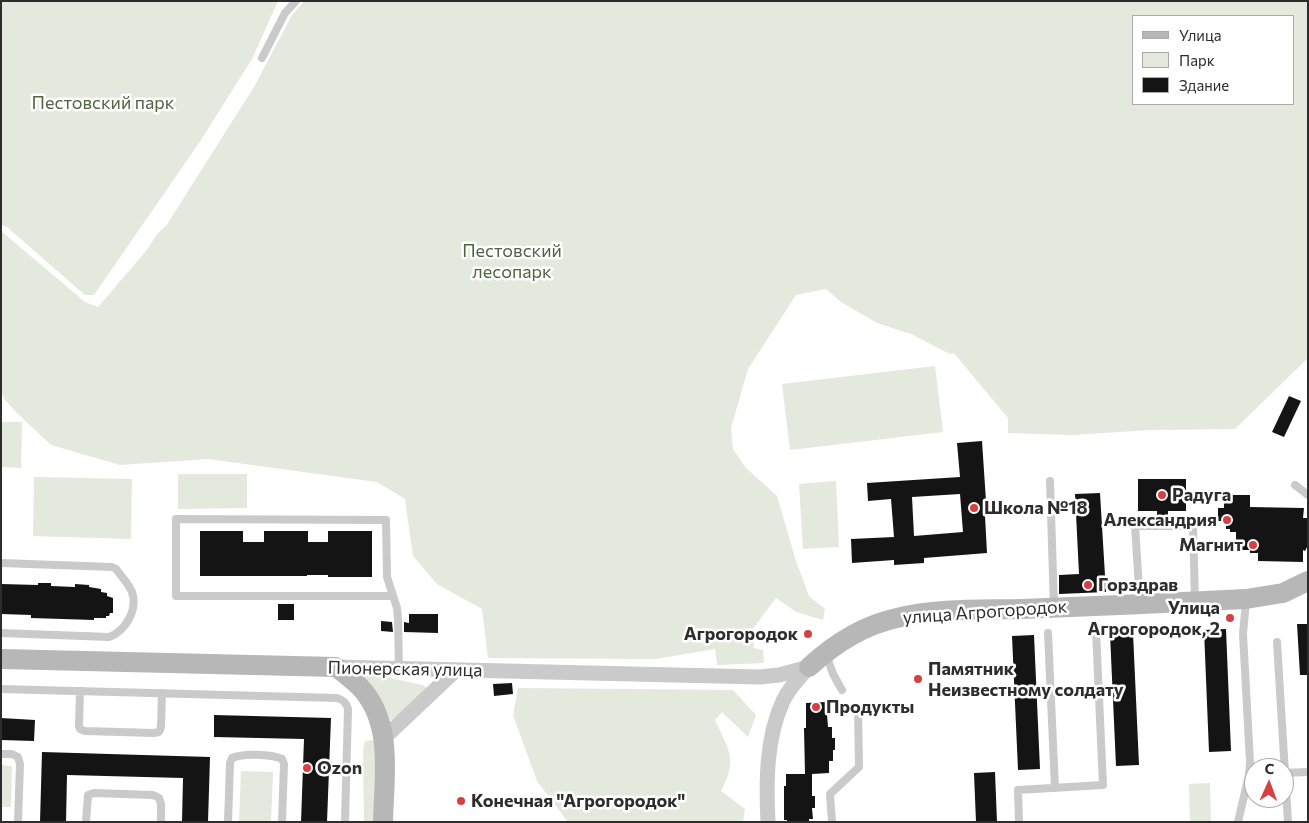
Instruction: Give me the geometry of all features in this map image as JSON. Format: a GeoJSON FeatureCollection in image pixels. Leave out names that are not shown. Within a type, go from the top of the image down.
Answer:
{"type":"FeatureCollection","features":[{"type":"Feature","properties":{"kind":"street","name":"улица Агрогородок"},"geometry":{"type":"LineString","coordinates":[[768,822],[768,768],[775,724],[784,700],[794,683],[858,633],[880,623],[898,617],[947,612],[1246,599],[1283,592],[1308,581]]}},
{"type":"Feature","properties":{"kind":"street","name":"Пионерская улица"},"geometry":{"type":"LineString","coordinates":[[1,660],[760,677],[779,675],[817,665]]}},
{"type":"Feature","properties":{"kind":"street"},"geometry":{"type":"LineString","coordinates":[[336,667],[361,687],[378,714],[384,738],[383,822]]}},
{"type":"Feature","properties":{"kind":"street"},"geometry":{"type":"LineString","coordinates":[[384,738],[456,670]]}},
{"type":"Feature","properties":{"kind":"lane"},"geometry":{"type":"LineString","coordinates":[[262,58],[285,13],[296,1]]}},
{"type":"Feature","properties":{"kind":"lane"},"geometry":{"type":"LineString","coordinates":[[1050,481],[1054,607]]}},
{"type":"Feature","properties":{"kind":"lane"},"geometry":{"type":"LineString","coordinates":[[1295,485],[1308,495]]}},
{"type":"Feature","properties":{"kind":"lane"},"geometry":{"type":"LineString","coordinates":[[393,596],[176,596],[176,519],[386,520],[387,577],[393,596],[398,618],[399,669]]}},
{"type":"Feature","properties":{"kind":"lane"},"geometry":{"type":"LineString","coordinates":[[1140,604],[1135,526],[1193,526],[1195,601]]}},
{"type":"Feature","properties":{"kind":"lane"},"geometry":{"type":"LineString","coordinates":[[1,563],[116,568],[131,590],[133,597],[130,619],[114,635],[109,637],[1,634]]}},
{"type":"Feature","properties":{"kind":"lane"},"geometry":{"type":"LineString","coordinates":[[1246,599],[1243,634],[1250,758]]}},
{"type":"Feature","properties":{"kind":"lane"},"geometry":{"type":"LineString","coordinates":[[1019,822],[1018,790],[1103,785],[1096,631]]}},
{"type":"Feature","properties":{"kind":"lane"},"geometry":{"type":"LineString","coordinates":[[1048,633],[1055,788]]}},
{"type":"Feature","properties":{"kind":"lane"},"geometry":{"type":"LineString","coordinates":[[1277,642],[1283,758]]}},
{"type":"Feature","properties":{"kind":"lane"},"geometry":{"type":"LineString","coordinates":[[817,665],[833,674],[842,690]]}},
{"type":"Feature","properties":{"kind":"lane"},"geometry":{"type":"LineString","coordinates":[[1,689],[327,697],[343,700],[347,704],[348,709],[345,822]]}},
{"type":"Feature","properties":{"kind":"lane"},"geometry":{"type":"LineString","coordinates":[[80,691],[79,726],[85,732],[159,732],[161,727],[162,693]]}},
{"type":"Feature","properties":{"kind":"lane"},"geometry":{"type":"LineString","coordinates":[[832,822],[830,794],[860,767],[858,709]]}},
{"type":"Feature","properties":{"kind":"lane"},"geometry":{"type":"LineString","coordinates":[[1,754],[12,754],[18,757],[20,764],[18,822]]}},
{"type":"Feature","properties":{"kind":"lane"},"geometry":{"type":"LineString","coordinates":[[228,822],[230,763],[232,758],[239,755],[276,756],[282,759],[284,764],[282,822]]}},
{"type":"Feature","properties":{"kind":"lane"},"geometry":{"type":"LineString","coordinates":[[1294,773],[1308,772]]}},
{"type":"Feature","properties":{"kind":"lane"},"geometry":{"type":"LineString","coordinates":[[86,822],[88,795],[94,793],[153,794],[159,798],[161,804],[161,822]]}},
{"type":"Feature","properties":{"kind":"lane"},"geometry":{"type":"LineString","coordinates":[[1238,822],[1244,800]]}},
{"type":"Feature","properties":{"kind":"lane"},"geometry":{"type":"LineString","coordinates":[[1287,808],[1288,822]]}},
{"type":"Feature","properties":{"kind":"green space","name":"Пестовский парк"},"geometry":{"type":"Polygon","coordinates":[[[1,1],[278,1],[252,59],[201,140],[94,295],[85,295],[7,227],[1,225],[1,1]]]}},
{"type":"Feature","properties":{"kind":"green space","name":"Пестовский лесопарк"},"geometry":{"type":"Polygon","coordinates":[[[304,1],[1308,1],[1308,358],[1235,429],[1150,430],[1073,435],[1008,433],[1008,418],[954,353],[950,354],[911,334],[877,323],[841,302],[826,289],[796,295],[748,369],[731,428],[733,449],[746,468],[777,496],[796,561],[809,596],[825,609],[823,620],[796,612],[776,598],[752,630],[754,648],[763,650],[764,663],[717,665],[715,649],[656,659],[488,658],[482,609],[437,584],[413,556],[405,499],[377,482],[208,459],[120,465],[51,445],[16,412],[5,400],[1,392],[1,231],[85,302],[98,307],[147,250],[157,234],[166,226],[254,87],[292,15],[304,1]]]}},
{"type":"Feature","properties":{"kind":"green space"},"geometry":{"type":"Polygon","coordinates":[[[935,366],[943,432],[790,450],[782,384],[935,366]]]}},
{"type":"Feature","properties":{"kind":"green space"},"geometry":{"type":"Polygon","coordinates":[[[1,422],[22,422],[21,468],[1,467],[1,422]]]}},
{"type":"Feature","properties":{"kind":"green space"},"geometry":{"type":"Polygon","coordinates":[[[178,474],[247,474],[247,508],[178,509],[178,474]]]}},
{"type":"Feature","properties":{"kind":"green space"},"geometry":{"type":"Polygon","coordinates":[[[34,477],[132,479],[131,539],[33,536],[34,477]]]}},
{"type":"Feature","properties":{"kind":"green space"},"geometry":{"type":"Polygon","coordinates":[[[836,481],[839,547],[803,549],[799,484],[836,481]]]}},
{"type":"Feature","properties":{"kind":"green space"},"geometry":{"type":"Polygon","coordinates":[[[366,675],[423,685],[428,689],[392,720],[388,719],[363,677],[366,675]]]}},
{"type":"Feature","properties":{"kind":"green space"},"geometry":{"type":"Polygon","coordinates":[[[518,688],[733,690],[756,715],[748,737],[722,712],[715,720],[730,755],[729,771],[721,791],[745,809],[743,822],[568,822],[537,781],[513,715],[518,688]]]}},
{"type":"Feature","properties":{"kind":"green space"},"geometry":{"type":"Polygon","coordinates":[[[372,740],[378,744],[375,822],[364,822],[364,747],[365,741],[372,740]]]}},
{"type":"Feature","properties":{"kind":"green space"},"geometry":{"type":"Polygon","coordinates":[[[1,765],[12,766],[11,807],[1,807],[1,765]]]}},
{"type":"Feature","properties":{"kind":"green space"},"geometry":{"type":"Polygon","coordinates":[[[241,771],[273,772],[271,822],[239,822],[241,771]]]}},
{"type":"Feature","properties":{"kind":"green space"},"geometry":{"type":"Polygon","coordinates":[[[1210,783],[1211,822],[1190,822],[1189,784],[1210,783]]]}},
{"type":"Feature","properties":{"kind":"building"},"geometry":{"type":"Polygon","coordinates":[[[1289,396],[1301,401],[1284,437],[1272,432],[1289,396]]]}},
{"type":"Feature","properties":{"kind":"building","name":"Школа №18"},"geometry":{"type":"Polygon","coordinates":[[[982,441],[987,516],[985,516],[987,553],[924,558],[924,563],[894,565],[894,560],[852,563],[851,539],[894,537],[891,499],[868,501],[867,483],[960,477],[957,443],[982,441]],[[960,494],[912,497],[914,536],[963,532],[960,494]]]}},
{"type":"Feature","properties":{"kind":"building","name":"Радуга"},"geometry":{"type":"Polygon","coordinates":[[[1138,479],[1186,479],[1186,511],[1168,511],[1168,515],[1157,515],[1157,511],[1138,511],[1138,479]]]}},
{"type":"Feature","properties":{"kind":"building"},"geometry":{"type":"Polygon","coordinates":[[[1100,493],[1106,592],[1059,594],[1059,575],[1079,574],[1075,494],[1100,493]]]}},
{"type":"Feature","properties":{"kind":"building"},"geometry":{"type":"Polygon","coordinates":[[[1229,495],[1250,495],[1250,507],[1304,508],[1303,518],[1308,518],[1308,545],[1305,551],[1303,550],[1303,562],[1258,561],[1258,553],[1250,553],[1250,550],[1239,550],[1239,540],[1236,540],[1236,532],[1230,532],[1230,529],[1226,529],[1226,521],[1218,521],[1218,508],[1224,508],[1224,502],[1229,503],[1229,495]]]}},
{"type":"Feature","properties":{"kind":"building"},"geometry":{"type":"Polygon","coordinates":[[[200,531],[243,531],[243,542],[264,542],[264,531],[308,531],[308,542],[328,542],[328,531],[372,531],[372,577],[328,577],[328,575],[200,576],[200,531]]]}},
{"type":"Feature","properties":{"kind":"building"},"geometry":{"type":"Polygon","coordinates":[[[38,583],[51,583],[51,586],[75,587],[75,584],[89,585],[89,587],[101,589],[101,592],[107,593],[107,596],[113,598],[113,613],[110,613],[106,618],[94,618],[94,620],[31,618],[31,615],[1,614],[1,584],[38,585],[38,583]]]}},
{"type":"Feature","properties":{"kind":"building"},"geometry":{"type":"Polygon","coordinates":[[[278,604],[294,604],[294,620],[278,620],[278,604]]]}},
{"type":"Feature","properties":{"kind":"building"},"geometry":{"type":"Polygon","coordinates":[[[409,614],[438,614],[438,633],[404,632],[404,622],[409,623],[409,614]]]}},
{"type":"Feature","properties":{"kind":"building"},"geometry":{"type":"Polygon","coordinates":[[[381,621],[392,622],[393,632],[381,631],[381,621]]]}},
{"type":"Feature","properties":{"kind":"building"},"geometry":{"type":"Polygon","coordinates":[[[1297,624],[1308,624],[1308,675],[1300,675],[1297,624]]]}},
{"type":"Feature","properties":{"kind":"building"},"geometry":{"type":"Polygon","coordinates":[[[1226,629],[1231,751],[1209,752],[1204,630],[1226,629]]]}},
{"type":"Feature","properties":{"kind":"building"},"geometry":{"type":"Polygon","coordinates":[[[1133,633],[1139,765],[1116,766],[1110,634],[1133,633]]]}},
{"type":"Feature","properties":{"kind":"building"},"geometry":{"type":"Polygon","coordinates":[[[1034,635],[1040,769],[1018,770],[1012,636],[1034,635]]]}},
{"type":"Feature","properties":{"kind":"building"},"geometry":{"type":"Polygon","coordinates":[[[512,683],[513,694],[494,696],[493,684],[512,683]]]}},
{"type":"Feature","properties":{"kind":"building"},"geometry":{"type":"Polygon","coordinates":[[[826,702],[828,727],[832,727],[832,738],[835,738],[833,761],[829,761],[829,773],[812,774],[812,796],[815,796],[815,808],[812,808],[813,819],[809,819],[809,822],[787,822],[787,820],[784,820],[786,774],[805,774],[804,728],[806,728],[806,703],[826,702]]]}},
{"type":"Feature","properties":{"kind":"building"},"geometry":{"type":"Polygon","coordinates":[[[214,715],[331,718],[327,822],[301,822],[304,739],[214,737],[214,715]]]}},
{"type":"Feature","properties":{"kind":"building"},"geometry":{"type":"Polygon","coordinates":[[[1,718],[35,720],[34,741],[1,740],[1,718]]]}},
{"type":"Feature","properties":{"kind":"building"},"geometry":{"type":"Polygon","coordinates":[[[42,752],[210,757],[208,822],[182,822],[183,778],[67,775],[66,822],[40,822],[42,752]]]}},
{"type":"Feature","properties":{"kind":"building"},"geometry":{"type":"Polygon","coordinates":[[[995,772],[997,822],[976,822],[974,773],[995,772]]]}},
{"type":"Feature","properties":{"kind":"place","name":"Радуга"},"geometry":{"type":"Point","coordinates":[1162,495]}},
{"type":"Feature","properties":{"kind":"place","name":"Школа №18"},"geometry":{"type":"Point","coordinates":[974,508]}},
{"type":"Feature","properties":{"kind":"place","name":"Александрия"},"geometry":{"type":"Point","coordinates":[1227,520]}},
{"type":"Feature","properties":{"kind":"place","name":"Магнит"},"geometry":{"type":"Point","coordinates":[1253,545]}},
{"type":"Feature","properties":{"kind":"place","name":"Горздрав"},"geometry":{"type":"Point","coordinates":[1088,585]}},
{"type":"Feature","properties":{"kind":"place","name":"Улица Агрогородок, 2"},"geometry":{"type":"Point","coordinates":[1230,618]}},
{"type":"Feature","properties":{"kind":"place","name":"Агрогородок"},"geometry":{"type":"Point","coordinates":[808,634]}},
{"type":"Feature","properties":{"kind":"place","name":"Памятник Неизвестному солдату"},"geometry":{"type":"Point","coordinates":[918,679]}},
{"type":"Feature","properties":{"kind":"place","name":"Продукты"},"geometry":{"type":"Point","coordinates":[816,707]}},
{"type":"Feature","properties":{"kind":"place","name":"Ozon"},"geometry":{"type":"Point","coordinates":[307,768]}},
{"type":"Feature","properties":{"kind":"place","name":"Конечная \"Агрогородок\""},"geometry":{"type":"Point","coordinates":[461,801]}}]}
